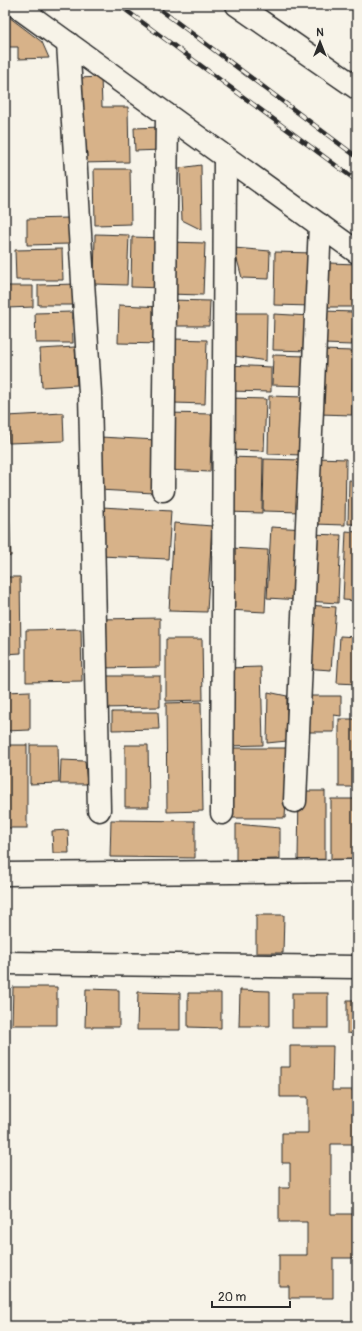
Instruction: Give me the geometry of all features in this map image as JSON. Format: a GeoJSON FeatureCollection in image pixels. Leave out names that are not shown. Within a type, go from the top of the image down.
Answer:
{"type":"FeatureCollection","features":[{"type":"Feature","properties":{"kind":"street"},"geometry":{"type":"LineString","coordinates":[[15,5],[357,252]]}},
{"type":"Feature","properties":{"kind":"street"},"geometry":{"type":"LineString","coordinates":[[238,5],[357,88]]}},
{"type":"Feature","properties":{"kind":"street"},"geometry":{"type":"LineString","coordinates":[[68,43],[90,393],[99,810]]}},
{"type":"Feature","properties":{"kind":"street"},"geometry":{"type":"LineString","coordinates":[[163,490],[167,115]]}},
{"type":"Feature","properties":{"kind":"street"},"geometry":{"type":"LineString","coordinates":[[222,814],[225,157]]}},
{"type":"Feature","properties":{"kind":"street"},"geometry":{"type":"LineString","coordinates":[[295,801],[320,225]]}},
{"type":"Feature","properties":{"kind":"street"},"geometry":{"type":"LineString","coordinates":[[5,874],[357,872]]}},
{"type":"Feature","properties":{"kind":"street"},"geometry":{"type":"LineString","coordinates":[[5,962],[357,967]]}},
{"type":"Feature","properties":{"kind":"building"},"geometry":{"type":"Polygon","coordinates":[[[5,14],[42,42],[49,58],[18,59],[18,47],[5,47],[5,14]]]}},
{"type":"Feature","properties":{"kind":"building"},"geometry":{"type":"Polygon","coordinates":[[[101,77],[102,107],[128,107],[129,162],[80,163],[78,78],[101,77]]]}},
{"type":"Feature","properties":{"kind":"building"},"geometry":{"type":"Polygon","coordinates":[[[162,127],[162,150],[135,151],[134,128],[162,127]]]}},
{"type":"Feature","properties":{"kind":"building"},"geometry":{"type":"Polygon","coordinates":[[[201,165],[202,230],[182,220],[180,168],[201,165]]]}},
{"type":"Feature","properties":{"kind":"building"},"geometry":{"type":"Polygon","coordinates":[[[94,169],[130,169],[131,224],[95,225],[94,169]]]}},
{"type":"Feature","properties":{"kind":"building"},"geometry":{"type":"Polygon","coordinates":[[[69,218],[70,244],[27,245],[27,219],[69,218]]]}},
{"type":"Feature","properties":{"kind":"building"},"geometry":{"type":"Polygon","coordinates":[[[95,234],[129,235],[127,285],[94,284],[95,234]]]}},
{"type":"Feature","properties":{"kind":"building"},"geometry":{"type":"Polygon","coordinates":[[[132,237],[165,238],[163,288],[131,287],[132,237]]]}},
{"type":"Feature","properties":{"kind":"building"},"geometry":{"type":"Polygon","coordinates":[[[169,242],[205,243],[203,295],[167,294],[169,242]]]}},
{"type":"Feature","properties":{"kind":"building"},"geometry":{"type":"Polygon","coordinates":[[[234,248],[270,251],[269,279],[242,278],[234,248]]]}},
{"type":"Feature","properties":{"kind":"building"},"geometry":{"type":"Polygon","coordinates":[[[62,249],[63,280],[16,280],[15,250],[62,249]]]}},
{"type":"Feature","properties":{"kind":"building"},"geometry":{"type":"Polygon","coordinates":[[[275,252],[313,253],[312,306],[274,305],[275,252]]]}},
{"type":"Feature","properties":{"kind":"building"},"geometry":{"type":"Polygon","coordinates":[[[329,263],[357,264],[356,307],[328,307],[329,263]]]}},
{"type":"Feature","properties":{"kind":"building"},"geometry":{"type":"Polygon","coordinates":[[[77,284],[77,305],[38,305],[38,285],[77,284]]]}},
{"type":"Feature","properties":{"kind":"building"},"geometry":{"type":"Polygon","coordinates":[[[6,286],[33,286],[33,307],[7,308],[6,286]]]}},
{"type":"Feature","properties":{"kind":"building"},"geometry":{"type":"Polygon","coordinates":[[[171,300],[210,301],[209,326],[170,326],[171,300]]]}},
{"type":"Feature","properties":{"kind":"building"},"geometry":{"type":"Polygon","coordinates":[[[119,305],[164,307],[163,344],[118,343],[119,305]]]}},
{"type":"Feature","properties":{"kind":"building"},"geometry":{"type":"Polygon","coordinates":[[[324,311],[354,312],[352,345],[323,344],[324,311]]]}},
{"type":"Feature","properties":{"kind":"building"},"geometry":{"type":"Polygon","coordinates":[[[72,312],[73,343],[36,343],[35,313],[72,312]]]}},
{"type":"Feature","properties":{"kind":"building"},"geometry":{"type":"Polygon","coordinates":[[[233,313],[267,313],[266,361],[235,356],[233,313]]]}},
{"type":"Feature","properties":{"kind":"building"},"geometry":{"type":"Polygon","coordinates":[[[274,314],[310,316],[309,351],[273,350],[274,314]]]}},
{"type":"Feature","properties":{"kind":"building"},"geometry":{"type":"Polygon","coordinates":[[[175,339],[207,340],[205,404],[174,403],[175,339]]]}},
{"type":"Feature","properties":{"kind":"building"},"geometry":{"type":"Polygon","coordinates":[[[75,347],[77,385],[42,387],[40,349],[75,347]]]}},
{"type":"Feature","properties":{"kind":"building"},"geometry":{"type":"Polygon","coordinates":[[[321,350],[353,351],[352,415],[319,414],[321,350]]]}},
{"type":"Feature","properties":{"kind":"building"},"geometry":{"type":"Polygon","coordinates":[[[273,355],[307,356],[307,386],[272,385],[273,355]]]}},
{"type":"Feature","properties":{"kind":"building"},"geometry":{"type":"Polygon","coordinates":[[[228,365],[271,367],[271,392],[227,391],[228,365]]]}},
{"type":"Feature","properties":{"kind":"building"},"geometry":{"type":"Polygon","coordinates":[[[269,396],[305,397],[303,455],[268,454],[269,396]]]}},
{"type":"Feature","properties":{"kind":"building"},"geometry":{"type":"Polygon","coordinates":[[[229,398],[266,399],[264,451],[228,450],[229,398]]]}},
{"type":"Feature","properties":{"kind":"building"},"geometry":{"type":"Polygon","coordinates":[[[63,413],[64,441],[9,443],[7,416],[63,413]]]}},
{"type":"Feature","properties":{"kind":"building"},"geometry":{"type":"Polygon","coordinates":[[[169,413],[212,414],[210,472],[167,470],[169,413]]]}},
{"type":"Feature","properties":{"kind":"building"},"geometry":{"type":"Polygon","coordinates":[[[355,422],[357,422],[357,474],[354,473],[355,422]]]}},
{"type":"Feature","properties":{"kind":"building"},"geometry":{"type":"Polygon","coordinates":[[[100,437],[157,440],[154,493],[98,490],[100,437]]]}},
{"type":"Feature","properties":{"kind":"building"},"geometry":{"type":"Polygon","coordinates":[[[227,457],[263,458],[262,513],[226,512],[227,457]]]}},
{"type":"Feature","properties":{"kind":"building"},"geometry":{"type":"Polygon","coordinates":[[[316,458],[346,459],[345,525],[314,524],[316,458]]]}},
{"type":"Feature","properties":{"kind":"building"},"geometry":{"type":"Polygon","coordinates":[[[264,459],[302,460],[301,512],[263,511],[264,459]]]}},
{"type":"Feature","properties":{"kind":"building"},"geometry":{"type":"Polygon","coordinates":[[[5,480],[8,480],[11,556],[5,557],[5,480]]]}},
{"type":"Feature","properties":{"kind":"building"},"geometry":{"type":"Polygon","coordinates":[[[349,480],[357,481],[357,524],[348,524],[349,480]]]}},
{"type":"Feature","properties":{"kind":"building"},"geometry":{"type":"Polygon","coordinates":[[[102,507],[171,511],[168,559],[100,556],[102,507]]]}},
{"type":"Feature","properties":{"kind":"building"},"geometry":{"type":"Polygon","coordinates":[[[174,523],[212,526],[207,612],[169,611],[174,523]]]}},
{"type":"Feature","properties":{"kind":"building"},"geometry":{"type":"Polygon","coordinates":[[[271,527],[305,529],[301,600],[267,598],[271,527]]]}},
{"type":"Feature","properties":{"kind":"building"},"geometry":{"type":"Polygon","coordinates":[[[346,531],[357,532],[357,601],[343,600],[346,531]]]}},
{"type":"Feature","properties":{"kind":"building"},"geometry":{"type":"Polygon","coordinates":[[[309,534],[341,535],[338,603],[305,601],[309,534]]]}},
{"type":"Feature","properties":{"kind":"building"},"geometry":{"type":"Polygon","coordinates":[[[230,548],[268,550],[265,612],[227,610],[230,548]]]}},
{"type":"Feature","properties":{"kind":"building"},"geometry":{"type":"Polygon","coordinates":[[[5,577],[20,577],[21,653],[5,654],[5,577]]]}},
{"type":"Feature","properties":{"kind":"building"},"geometry":{"type":"Polygon","coordinates":[[[307,605],[336,607],[331,670],[302,668],[307,605]]]}},
{"type":"Feature","properties":{"kind":"building"},"geometry":{"type":"Polygon","coordinates":[[[160,618],[160,667],[100,668],[100,619],[160,618]]]}},
{"type":"Feature","properties":{"kind":"building"},"geometry":{"type":"Polygon","coordinates":[[[81,629],[82,681],[26,682],[26,630],[81,629]]]}},
{"type":"Feature","properties":{"kind":"building"},"geometry":{"type":"Polygon","coordinates":[[[340,636],[357,637],[357,684],[337,683],[340,636]]]}},
{"type":"Feature","properties":{"kind":"building"},"geometry":{"type":"Polygon","coordinates":[[[166,639],[202,639],[203,700],[166,701],[166,639]]]}},
{"type":"Feature","properties":{"kind":"building"},"geometry":{"type":"Polygon","coordinates":[[[261,667],[263,745],[228,746],[227,668],[261,667]]]}},
{"type":"Feature","properties":{"kind":"building"},"geometry":{"type":"Polygon","coordinates":[[[99,676],[160,676],[160,707],[100,708],[99,676]]]}},
{"type":"Feature","properties":{"kind":"building"},"geometry":{"type":"Polygon","coordinates":[[[30,691],[30,730],[5,731],[5,692],[30,691]]]}},
{"type":"Feature","properties":{"kind":"building"},"geometry":{"type":"Polygon","coordinates":[[[268,692],[287,696],[287,741],[267,743],[268,692]]]}},
{"type":"Feature","properties":{"kind":"building"},"geometry":{"type":"Polygon","coordinates":[[[307,696],[341,696],[341,716],[334,715],[334,732],[306,732],[307,696]]]}},
{"type":"Feature","properties":{"kind":"building"},"geometry":{"type":"Polygon","coordinates":[[[201,702],[203,811],[167,812],[166,703],[201,702]]]}},
{"type":"Feature","properties":{"kind":"building"},"geometry":{"type":"Polygon","coordinates":[[[112,712],[158,712],[159,729],[112,730],[112,712]]]}},
{"type":"Feature","properties":{"kind":"building"},"geometry":{"type":"Polygon","coordinates":[[[339,719],[357,719],[357,787],[339,787],[339,719]]]}},
{"type":"Feature","properties":{"kind":"building"},"geometry":{"type":"Polygon","coordinates":[[[5,745],[27,745],[27,828],[5,828],[5,745]]]}},
{"type":"Feature","properties":{"kind":"building"},"geometry":{"type":"Polygon","coordinates":[[[30,745],[58,745],[59,783],[30,784],[30,745]]]}},
{"type":"Feature","properties":{"kind":"building"},"geometry":{"type":"Polygon","coordinates":[[[125,745],[148,745],[149,807],[125,807],[125,745]]]}},
{"type":"Feature","properties":{"kind":"building"},"geometry":{"type":"Polygon","coordinates":[[[229,748],[289,748],[285,818],[230,818],[229,748]]]}},
{"type":"Feature","properties":{"kind":"building"},"geometry":{"type":"Polygon","coordinates":[[[61,760],[85,761],[87,784],[60,784],[61,760]]]}},
{"type":"Feature","properties":{"kind":"building"},"geometry":{"type":"Polygon","coordinates":[[[299,791],[325,791],[325,860],[298,860],[299,791]]]}},
{"type":"Feature","properties":{"kind":"building"},"geometry":{"type":"Polygon","coordinates":[[[331,799],[357,799],[357,862],[331,862],[331,799]]]}},
{"type":"Feature","properties":{"kind":"building"},"geometry":{"type":"Polygon","coordinates":[[[111,820],[195,821],[195,858],[110,857],[111,820]]]}},
{"type":"Feature","properties":{"kind":"building"},"geometry":{"type":"Polygon","coordinates":[[[236,824],[280,828],[280,859],[236,860],[236,824]]]}},
{"type":"Feature","properties":{"kind":"building"},"geometry":{"type":"Polygon","coordinates":[[[68,830],[69,853],[53,853],[52,831],[68,830]]]}},
{"type":"Feature","properties":{"kind":"building"},"geometry":{"type":"Polygon","coordinates":[[[256,915],[284,915],[283,953],[256,953],[256,915]]]}},
{"type":"Feature","properties":{"kind":"building"},"geometry":{"type":"Polygon","coordinates":[[[13,987],[57,987],[57,1025],[12,1025],[13,987]]]}},
{"type":"Feature","properties":{"kind":"building"},"geometry":{"type":"Polygon","coordinates":[[[86,989],[119,990],[119,1027],[85,1027],[86,989]]]}},
{"type":"Feature","properties":{"kind":"building"},"geometry":{"type":"Polygon","coordinates":[[[240,990],[270,991],[270,1026],[239,1026],[240,990]]]}},
{"type":"Feature","properties":{"kind":"building"},"geometry":{"type":"Polygon","coordinates":[[[138,992],[180,993],[180,1030],[137,1030],[138,992]]]}},
{"type":"Feature","properties":{"kind":"building"},"geometry":{"type":"Polygon","coordinates":[[[188,993],[221,993],[221,1028],[188,1027],[188,993]]]}},
{"type":"Feature","properties":{"kind":"building"},"geometry":{"type":"Polygon","coordinates":[[[292,993],[328,993],[328,1028],[292,1028],[292,993]]]}},
{"type":"Feature","properties":{"kind":"building"},"geometry":{"type":"Polygon","coordinates":[[[347,1000],[357,1000],[357,1034],[347,1033],[347,1000]]]}},
{"type":"Feature","properties":{"kind":"building"},"geometry":{"type":"Polygon","coordinates":[[[290,1046],[333,1046],[332,1090],[357,1090],[357,1144],[331,1144],[331,1214],[357,1214],[357,1258],[333,1258],[333,1298],[289,1298],[289,1286],[279,1286],[279,1255],[307,1255],[307,1222],[279,1222],[279,1188],[290,1188],[290,1163],[282,1163],[282,1133],[308,1133],[308,1097],[280,1097],[280,1067],[290,1067],[290,1046]]]}},
{"type":"Feature","properties":{"kind":"railway"},"geometry":{"type":"LineString","coordinates":[[119,5],[357,181]]}},
{"type":"Feature","properties":{"kind":"railway"},"geometry":{"type":"LineString","coordinates":[[154,5],[357,157]]}}]}
